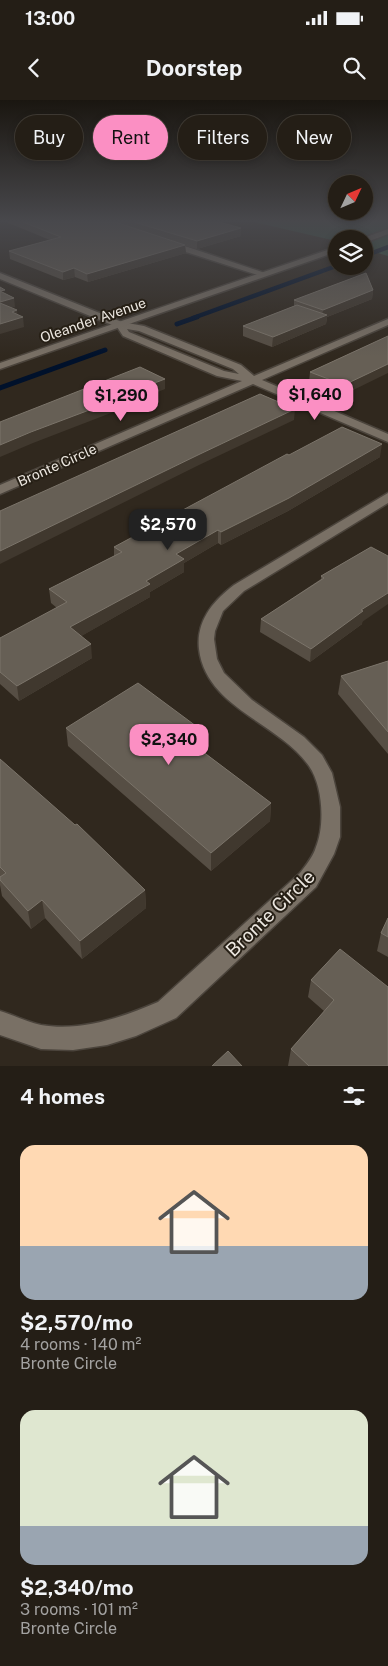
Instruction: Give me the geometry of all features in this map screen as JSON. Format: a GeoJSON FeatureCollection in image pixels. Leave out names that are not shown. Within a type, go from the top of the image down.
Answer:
{"type":"FeatureCollection","features":[{"type":"Feature","properties":{"kind":"street"},"geometry":{"type":"LineString","coordinates":[[242,267],[264,274]]}},
{"type":"Feature","properties":{"kind":"street","name":"Oleander Avenue"},"geometry":{"type":"LineString","coordinates":[[0,366],[284,267]]}},
{"type":"Feature","properties":{"kind":"street"},"geometry":{"type":"LineString","coordinates":[[0,276],[120,325],[126,334],[221,374],[252,380],[388,438]]}},
{"type":"Feature","properties":{"kind":"street","name":"Bronte Circle"},"geometry":{"type":"LineString","coordinates":[[0,490],[388,322]]}},
{"type":"Feature","properties":{"kind":"street","name":"Bronte Circle"},"geometry":{"type":"LineString","coordinates":[[0,1023],[41,1036],[73,1038],[136,1024],[167,1010],[308,880],[322,860],[332,830],[326,781],[312,756],[292,736],[240,700],[219,679],[209,662],[206,648],[206,631],[218,608],[244,585],[388,497]]}},
{"type":"Feature","properties":{"kind":"building"},"geometry":{"type":"Polygon","coordinates":[[[50,267],[110,267],[87,274],[74,268],[63,272],[50,267]]]}},
{"type":"Feature","properties":{"kind":"building"},"geometry":{"type":"Polygon","coordinates":[[[361,275],[367,275],[373,290],[323,310],[294,300],[361,275]]]}},
{"type":"Feature","properties":{"kind":"building"},"geometry":{"type":"Polygon","coordinates":[[[0,291],[14,298],[0,302],[0,291]]]}},
{"type":"Feature","properties":{"kind":"building"},"geometry":{"type":"Polygon","coordinates":[[[0,303],[17,310],[12,312],[23,317],[0,324],[0,303]]]}},
{"type":"Feature","properties":{"kind":"building"},"geometry":{"type":"Polygon","coordinates":[[[297,305],[327,315],[273,337],[243,326],[297,305]]]}},
{"type":"Feature","properties":{"kind":"building"},"geometry":{"type":"Polygon","coordinates":[[[388,336],[388,364],[344,385],[310,372],[388,336]]]}},
{"type":"Feature","properties":{"kind":"building"},"geometry":{"type":"Polygon","coordinates":[[[140,367],[165,379],[0,445],[0,422],[140,367]]]}},
{"type":"Feature","properties":{"kind":"building"},"geometry":{"type":"Polygon","coordinates":[[[260,394],[295,409],[0,551],[0,511],[260,394]]]}},
{"type":"Feature","properties":{"kind":"building"},"geometry":{"type":"Polygon","coordinates":[[[342,427],[382,444],[289,498],[221,532],[218,530],[176,554],[184,559],[146,581],[150,584],[70,627],[91,644],[17,686],[0,672],[0,638],[67,602],[49,589],[122,552],[114,547],[287,454],[289,455],[342,427]]]}},
{"type":"Feature","properties":{"kind":"building"},"geometry":{"type":"Polygon","coordinates":[[[371,547],[388,556],[388,593],[361,610],[363,611],[311,649],[261,619],[324,578],[321,576],[371,547]]]}},
{"type":"Feature","properties":{"kind":"building"},"geometry":{"type":"Polygon","coordinates":[[[388,661],[388,732],[341,676],[388,661]]]}},
{"type":"Feature","properties":{"kind":"building"},"geometry":{"type":"Polygon","coordinates":[[[138,683],[200,729],[186,739],[271,803],[211,853],[66,728],[138,683]]]}},
{"type":"Feature","properties":{"kind":"building"},"geometry":{"type":"Polygon","coordinates":[[[0,759],[75,825],[77,824],[145,890],[80,941],[42,900],[28,911],[0,880],[0,877],[6,873],[0,867],[0,759]]]}},
{"type":"Feature","properties":{"kind":"building"},"geometry":{"type":"Polygon","coordinates":[[[388,918],[388,937],[381,933],[388,918]]]}},
{"type":"Feature","properties":{"kind":"building"},"geometry":{"type":"Polygon","coordinates":[[[340,949],[388,987],[388,1066],[309,1066],[291,1049],[334,1000],[311,980],[340,949]]]}},
{"type":"Feature","properties":{"kind":"building"},"geometry":{"type":"Polygon","coordinates":[[[228,1051],[242,1066],[212,1066],[228,1051]]]}},
{"type":"Feature","properties":{"kind":"waterway"},"geometry":{"type":"LineString","coordinates":[[193,318],[328,269]]}},
{"type":"Feature","properties":{"kind":"waterway"},"geometry":{"type":"LineString","coordinates":[[177,324],[197,317]]}},
{"type":"Feature","properties":{"kind":"waterway"},"geometry":{"type":"LineString","coordinates":[[0,388],[105,350]]}}]}
